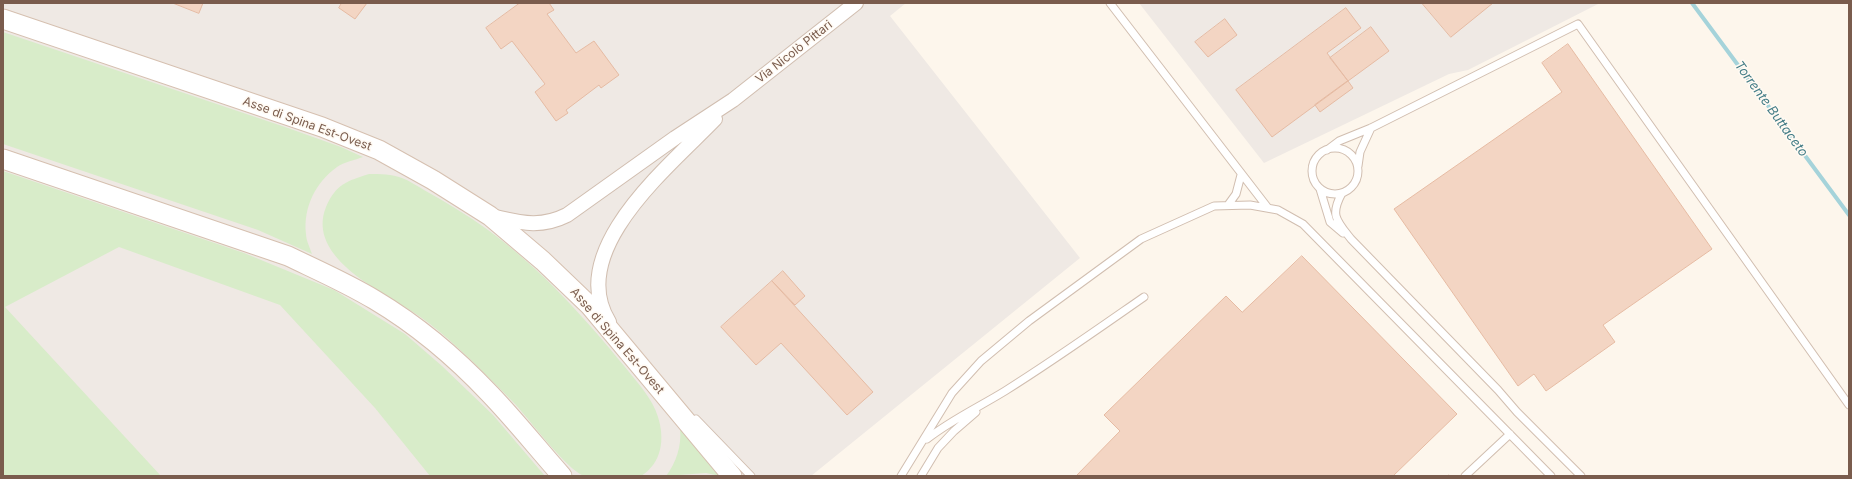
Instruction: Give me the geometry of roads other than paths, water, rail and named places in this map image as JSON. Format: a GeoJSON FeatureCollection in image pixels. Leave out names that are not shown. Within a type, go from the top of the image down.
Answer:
{"type":"FeatureCollection","features":[{"type":"Feature","properties":{"kind":"main road","name":"Asse di Spina Est-Ovest"},"geometry":{"type":"LineString","coordinates":[[3,19],[322,127],[379,150],[432,180],[490,216],[543,260],[590,306],[732,476]]}},
{"type":"Feature","properties":{"kind":"main road"},"geometry":{"type":"LineString","coordinates":[[3,159],[288,256],[332,276],[375,300],[413,326],[450,356],[479,383],[562,476]]}},
{"type":"Feature","properties":{"kind":"street","name":"Via Nicolò Pittari"},"geometry":{"type":"LineString","coordinates":[[733,100],[856,3]]}},
{"type":"Feature","properties":{"kind":"street"},"geometry":{"type":"LineString","coordinates":[[490,216],[532,224],[554,222],[567,215],[675,138],[733,100]]}},
{"type":"Feature","properties":{"kind":"street"},"geometry":{"type":"LineString","coordinates":[[625,347],[607,318],[598,294],[598,278],[602,260],[626,213],[644,189],[733,100]]}},
{"type":"Feature","properties":{"kind":"lane"},"geometry":{"type":"LineString","coordinates":[[1110,3],[1241,175],[1268,208]]}},
{"type":"Feature","properties":{"kind":"lane"},"geometry":{"type":"LineString","coordinates":[[1351,239],[1330,222],[1320,189],[1314,179],[1312,167],[1320,154],[1339,141],[1370,128],[1578,24],[1849,405]]}},
{"type":"Feature","properties":{"kind":"lane"},"geometry":{"type":"LineString","coordinates":[[1320,189],[1330,194],[1342,193],[1354,184],[1357,176],[1360,152],[1370,128]]}},
{"type":"Feature","properties":{"kind":"lane"},"geometry":{"type":"LineString","coordinates":[[1327,150],[1335,148],[1350,154],[1355,160],[1358,168]]}},
{"type":"Feature","properties":{"kind":"lane"},"geometry":{"type":"LineString","coordinates":[[1228,205],[1236,194],[1241,175]]}},
{"type":"Feature","properties":{"kind":"lane"},"geometry":{"type":"LineString","coordinates":[[1342,193],[1335,207],[1335,214],[1337,221],[1351,239],[1498,390],[1517,412],[1581,476]]}},
{"type":"Feature","properties":{"kind":"lane"},"geometry":{"type":"LineString","coordinates":[[901,476],[952,393],[980,362],[1029,321],[1141,239],[1214,206],[1228,205],[1250,205],[1278,210],[1303,224],[1551,476]]}},
{"type":"Feature","properties":{"kind":"lane"},"geometry":{"type":"LineString","coordinates":[[922,442],[937,430],[992,399],[1048,364],[1144,297]]}},
{"type":"Feature","properties":{"kind":"lane"},"geometry":{"type":"LineString","coordinates":[[649,377],[671,390]]}},
{"type":"Feature","properties":{"kind":"lane"},"geometry":{"type":"LineString","coordinates":[[921,476],[938,448],[954,431],[992,399]]}},
{"type":"Feature","properties":{"kind":"lane"},"geometry":{"type":"LineString","coordinates":[[692,413],[712,437],[751,476]]}},
{"type":"Feature","properties":{"kind":"lane"},"geometry":{"type":"LineString","coordinates":[[1465,476],[1510,434]]}},
{"type":"Feature","properties":{"kind":"waterway","name":"Torrente Buttaceto"},"geometry":{"type":"LineString","coordinates":[[1692,3],[1849,215]]}}]}
